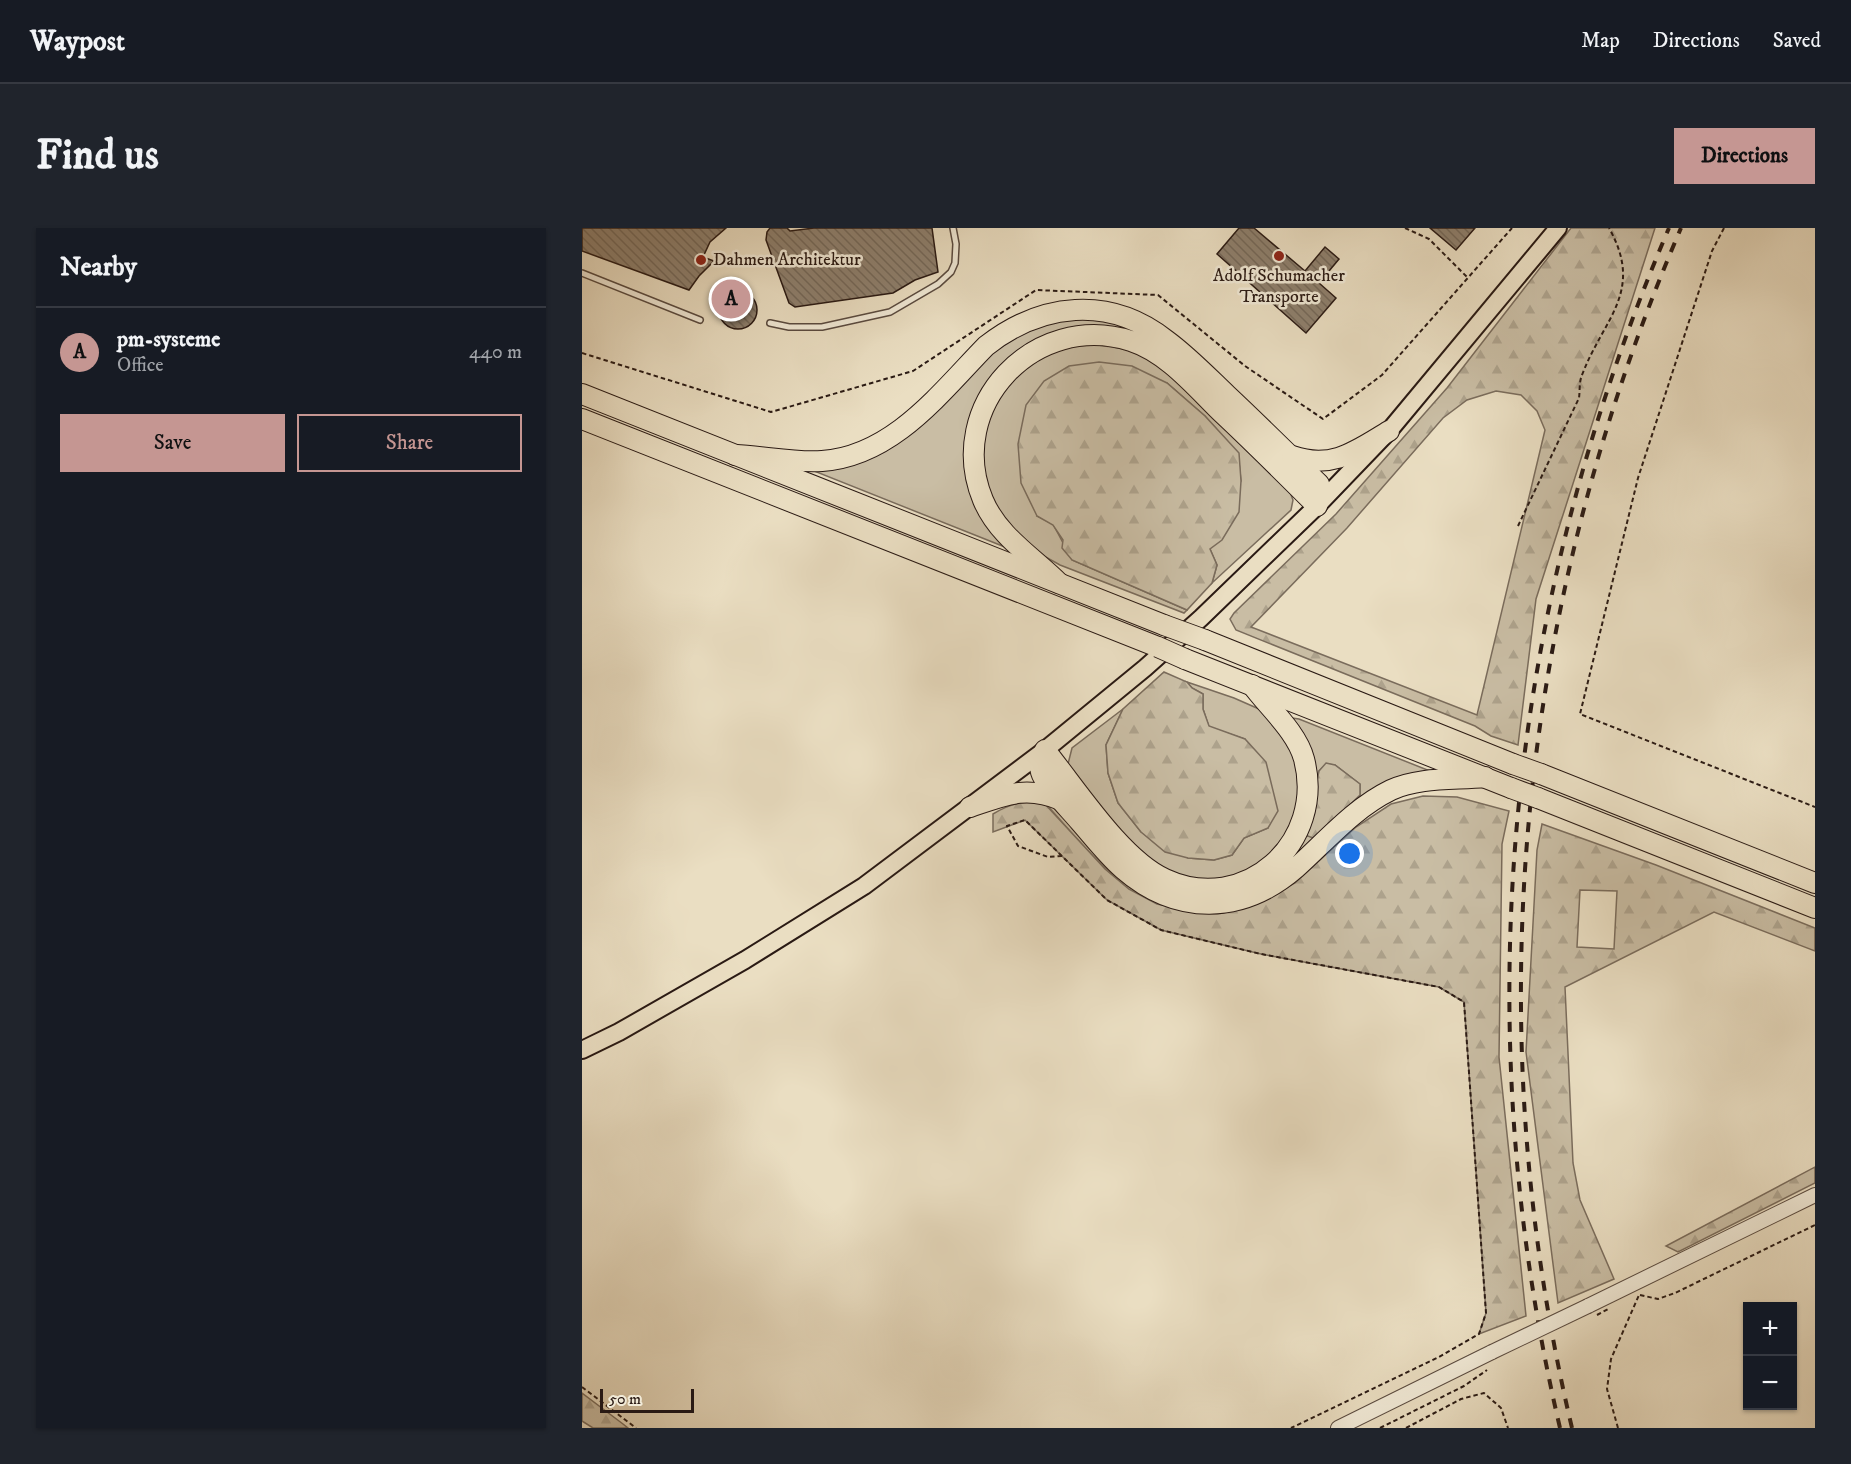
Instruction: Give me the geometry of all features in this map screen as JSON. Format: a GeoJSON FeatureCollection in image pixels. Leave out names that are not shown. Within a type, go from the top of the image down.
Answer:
{"type":"FeatureCollection","features":[{"type":"Feature","properties":{"kind":"highway"},"geometry":{"type":"LineString","coordinates":[[735,455],[822,461],[867,450],[904,428],[986,346],[1001,335],[1027,320],[1055,311],[1089,310],[1123,316],[1166,339],[1319,484],[1317,506]]}},
{"type":"Feature","properties":{"kind":"highway"},"geometry":{"type":"LineString","coordinates":[[1059,583],[1012,542],[997,524],[983,501],[974,464],[977,426],[991,393],[1016,364],[1054,342],[1099,335],[1132,342],[1160,356],[1187,379],[1317,506]]}},
{"type":"Feature","properties":{"kind":"highway"},"geometry":{"type":"LineString","coordinates":[[582,394],[1815,883]]}},
{"type":"Feature","properties":{"kind":"highway"},"geometry":{"type":"LineString","coordinates":[[582,419],[1815,908]]}},
{"type":"Feature","properties":{"kind":"highway"},"geometry":{"type":"LineString","coordinates":[[1289,454],[1314,462],[1338,459],[1389,431]]}},
{"type":"Feature","properties":{"kind":"highway"},"geometry":{"type":"LineString","coordinates":[[1045,750],[1122,846],[1143,866],[1164,879],[1190,887],[1206,889],[1233,885],[1264,872],[1285,853],[1302,822],[1307,797],[1306,768],[1298,744],[1252,685]]}},
{"type":"Feature","properties":{"kind":"highway"},"geometry":{"type":"LineString","coordinates":[[1045,750],[1041,772],[1061,800],[1109,856],[1138,880],[1174,899],[1190,903],[1217,904],[1245,898],[1276,883],[1294,870],[1360,810],[1393,789],[1418,782],[1485,777]]}},
{"type":"Feature","properties":{"kind":"highway"},"geometry":{"type":"LineString","coordinates":[[970,807],[1022,791],[1036,792],[1061,800]]}},
{"type":"Feature","properties":{"kind":"main road"},"geometry":{"type":"LineString","coordinates":[[582,1050],[619,1032],[746,960],[864,886],[1045,750],[1176,640],[1317,506],[1389,431],[1558,228]]}},
{"type":"Feature","properties":{"kind":"street"},"geometry":{"type":"LineString","coordinates":[[1338,1428],[1588,1306],[1635,1289],[1815,1195]]}},
{"type":"Feature","properties":{"kind":"lane"},"geometry":{"type":"LineString","coordinates":[[770,323],[789,327],[822,327],[890,312],[938,284],[951,272],[955,263],[956,244],[953,228]]}},
{"type":"Feature","properties":{"kind":"lane"},"geometry":{"type":"LineString","coordinates":[[582,273],[700,320]]}},
{"type":"Feature","properties":{"kind":"path"},"geometry":{"type":"LineString","coordinates":[[1406,228],[1430,239],[1468,278]]}},
{"type":"Feature","properties":{"kind":"path"},"geometry":{"type":"LineString","coordinates":[[1518,526],[1579,398],[1581,377],[1619,300],[1624,271],[1621,253],[1609,228]]}},
{"type":"Feature","properties":{"kind":"path"},"geometry":{"type":"LineString","coordinates":[[1724,228],[1712,251],[1638,478],[1580,714],[1815,807]]}},
{"type":"Feature","properties":{"kind":"path"},"geometry":{"type":"LineString","coordinates":[[1291,1428],[1439,1357],[1479,1334],[1486,1313],[1464,1002],[1448,992]]}},
{"type":"Feature","properties":{"kind":"path"},"geometry":{"type":"LineString","coordinates":[[1618,1428],[1607,1389],[1611,1359],[1635,1289],[1658,1299],[1675,1293],[1815,1225]]}},
{"type":"Feature","properties":{"kind":"path"},"geometry":{"type":"LineString","coordinates":[[1380,1428],[1464,1386],[1492,1366]]}},
{"type":"Feature","properties":{"kind":"path"},"geometry":{"type":"LineString","coordinates":[[582,1387],[636,1428]]}},
{"type":"Feature","properties":{"kind":"path"},"geometry":{"type":"LineString","coordinates":[[1406,1428],[1461,1399],[1484,1393],[1501,1408],[1508,1428]]}},
{"type":"Feature","properties":{"kind":"green space"},"geometry":{"type":"Polygon","coordinates":[[[1571,228],[1655,228],[1536,599],[1518,745],[1491,736],[1475,726],[1236,630],[1230,619],[1336,514],[1447,388],[1571,228]],[[1496,391],[1467,400],[1443,418],[1347,528],[1251,627],[1477,715],[1545,430],[1537,411],[1521,395],[1496,391]]]}},
{"type":"Feature","properties":{"kind":"green space"},"geometry":{"type":"Polygon","coordinates":[[[1100,314],[1157,338],[1195,376],[1085,329],[993,378],[965,463],[1005,547],[809,469],[867,455],[990,349],[1042,320],[1100,314]]]}},
{"type":"Feature","properties":{"kind":"green space"},"geometry":{"type":"Polygon","coordinates":[[[1098,345],[1125,349],[1153,360],[1179,380],[1288,487],[1293,500],[1291,510],[1212,583],[1217,565],[1210,549],[1241,481],[1238,453],[1205,416],[1167,383],[1037,516],[1053,524],[1072,560],[1187,610],[1184,613],[1060,565],[1033,550],[994,508],[984,475],[982,446],[986,418],[1014,377],[1040,357],[1069,346],[1098,345]]]}},
{"type":"Feature","properties":{"kind":"green space"},"geometry":{"type":"Polygon","coordinates":[[[1099,362],[1132,366],[1167,383],[1205,416],[1239,453],[1241,481],[1239,512],[1222,540],[1210,549],[1217,565],[1212,583],[1187,610],[1072,560],[1062,548],[1063,540],[1053,525],[1037,516],[1021,483],[1018,444],[1026,405],[1044,381],[1069,366],[1099,362]]]}},
{"type":"Feature","properties":{"kind":"green space"},"geometry":{"type":"Polygon","coordinates":[[[1164,672],[1187,682],[1203,694],[1203,709],[1209,726],[1245,739],[1266,762],[1278,811],[1268,828],[1244,838],[1232,855],[1214,860],[1188,858],[1165,852],[1141,832],[1118,803],[1108,773],[1106,745],[1123,709],[1164,672]]]}},
{"type":"Feature","properties":{"kind":"green space"},"geometry":{"type":"Polygon","coordinates":[[[1187,682],[1259,709],[1274,721],[1297,757],[1300,814],[1269,858],[1231,879],[1182,879],[1141,857],[1074,778],[1068,764],[1072,748],[1123,709],[1106,745],[1108,773],[1118,803],[1141,832],[1188,858],[1214,860],[1232,855],[1244,838],[1268,828],[1245,739],[1209,727],[1203,709],[1203,694],[1187,682]]]}},
{"type":"Feature","properties":{"kind":"green space"},"geometry":{"type":"Polygon","coordinates":[[[1285,717],[1299,719],[1440,775],[1404,781],[1376,794],[1362,803],[1302,857],[1280,873],[1257,886],[1234,895],[1210,899],[1186,897],[1160,888],[1134,872],[1107,846],[1067,798],[1072,795],[1112,844],[1130,862],[1163,884],[1187,892],[1210,894],[1233,891],[1254,882],[1274,868],[1291,850],[1306,828],[1305,835],[1312,837],[1322,832],[1360,795],[1360,784],[1335,765],[1326,764],[1319,771],[1311,805],[1311,780],[1307,758],[1299,738],[1285,717]]]}},
{"type":"Feature","properties":{"kind":"green space"},"geometry":{"type":"Polygon","coordinates":[[[1326,763],[1335,765],[1360,784],[1360,795],[1313,838],[1305,835],[1319,771],[1326,763]]]}},
{"type":"Feature","properties":{"kind":"green space"},"geometry":{"type":"Polygon","coordinates":[[[1423,796],[1457,797],[1509,811],[1502,844],[1499,1057],[1526,1316],[1479,1334],[1486,1313],[1464,1002],[1439,987],[1261,954],[1161,930],[1107,900],[1025,820],[993,832],[993,814],[1018,804],[1044,803],[1105,869],[1129,889],[1157,904],[1190,911],[1223,913],[1257,904],[1295,883],[1356,827],[1391,804],[1423,796]]]}},
{"type":"Feature","properties":{"kind":"green space"},"geometry":{"type":"Polygon","coordinates":[[[1049,800],[1219,910],[1257,904],[1226,913],[1191,911],[1165,905],[1141,895],[1120,881],[1082,845],[1045,803],[1049,800]]]}},
{"type":"Feature","properties":{"kind":"green space"},"geometry":{"type":"Polygon","coordinates":[[[1542,824],[1656,865],[1815,928],[1815,951],[1714,912],[1565,987],[1573,1163],[1580,1200],[1614,1279],[1558,1303],[1526,1052],[1537,850],[1542,824]],[[1580,890],[1577,947],[1614,949],[1617,891],[1580,890]]]}},
{"type":"Feature","properties":{"kind":"green space"},"geometry":{"type":"Polygon","coordinates":[[[1815,1167],[1815,1183],[1678,1252],[1666,1246],[1815,1167]]]}},
{"type":"Feature","properties":{"kind":"green space"},"geometry":{"type":"Polygon","coordinates":[[[582,1393],[628,1428],[593,1428],[582,1421],[582,1393]]]}},
{"type":"Feature","properties":{"kind":"building"},"geometry":{"type":"Polygon","coordinates":[[[582,228],[726,228],[710,242],[703,257],[714,261],[689,290],[582,251],[582,228]]]}},
{"type":"Feature","properties":{"kind":"building"},"geometry":{"type":"Polygon","coordinates":[[[770,228],[787,228],[790,231],[814,228],[932,228],[938,272],[915,280],[893,293],[795,307],[789,303],[766,240],[770,228]]]}},
{"type":"Feature","properties":{"kind":"building"},"geometry":{"type":"Polygon","coordinates":[[[1239,228],[1254,228],[1305,271],[1325,247],[1339,259],[1319,283],[1336,298],[1306,333],[1217,254],[1239,228]]]}},
{"type":"Feature","properties":{"kind":"building"},"geometry":{"type":"Polygon","coordinates":[[[1430,228],[1475,228],[1456,250],[1430,228]]]}},
{"type":"Feature","properties":{"kind":"building"},"geometry":{"type":"Polygon","coordinates":[[[738,291],[752,296],[757,310],[752,324],[738,329],[724,324],[719,310],[724,296],[738,291]]]}},
{"type":"Feature","properties":{"kind":"railway"},"geometry":{"type":"LineString","coordinates":[[1560,1428],[1531,1276],[1514,1123],[1509,971],[1517,819],[1537,669],[1569,520],[1613,373],[1669,228]]}},
{"type":"Feature","properties":{"kind":"railway"},"geometry":{"type":"LineString","coordinates":[[1572,1428],[1542,1276],[1525,1124],[1521,971],[1529,819],[1549,668],[1581,519],[1625,372],[1681,228]]}},
{"type":"Feature","properties":{"kind":"place","name":"Adolf Schumacher Transporte"},"geometry":{"type":"Point","coordinates":[1279,256]}},
{"type":"Feature","properties":{"kind":"place","name":"Dahmen Architektur"},"geometry":{"type":"Point","coordinates":[701,260]}},
{"type":"Feature","properties":{"kind":"place","name":"pm-systeme"},"geometry":{"type":"Point","coordinates":[731,299]}}]}
